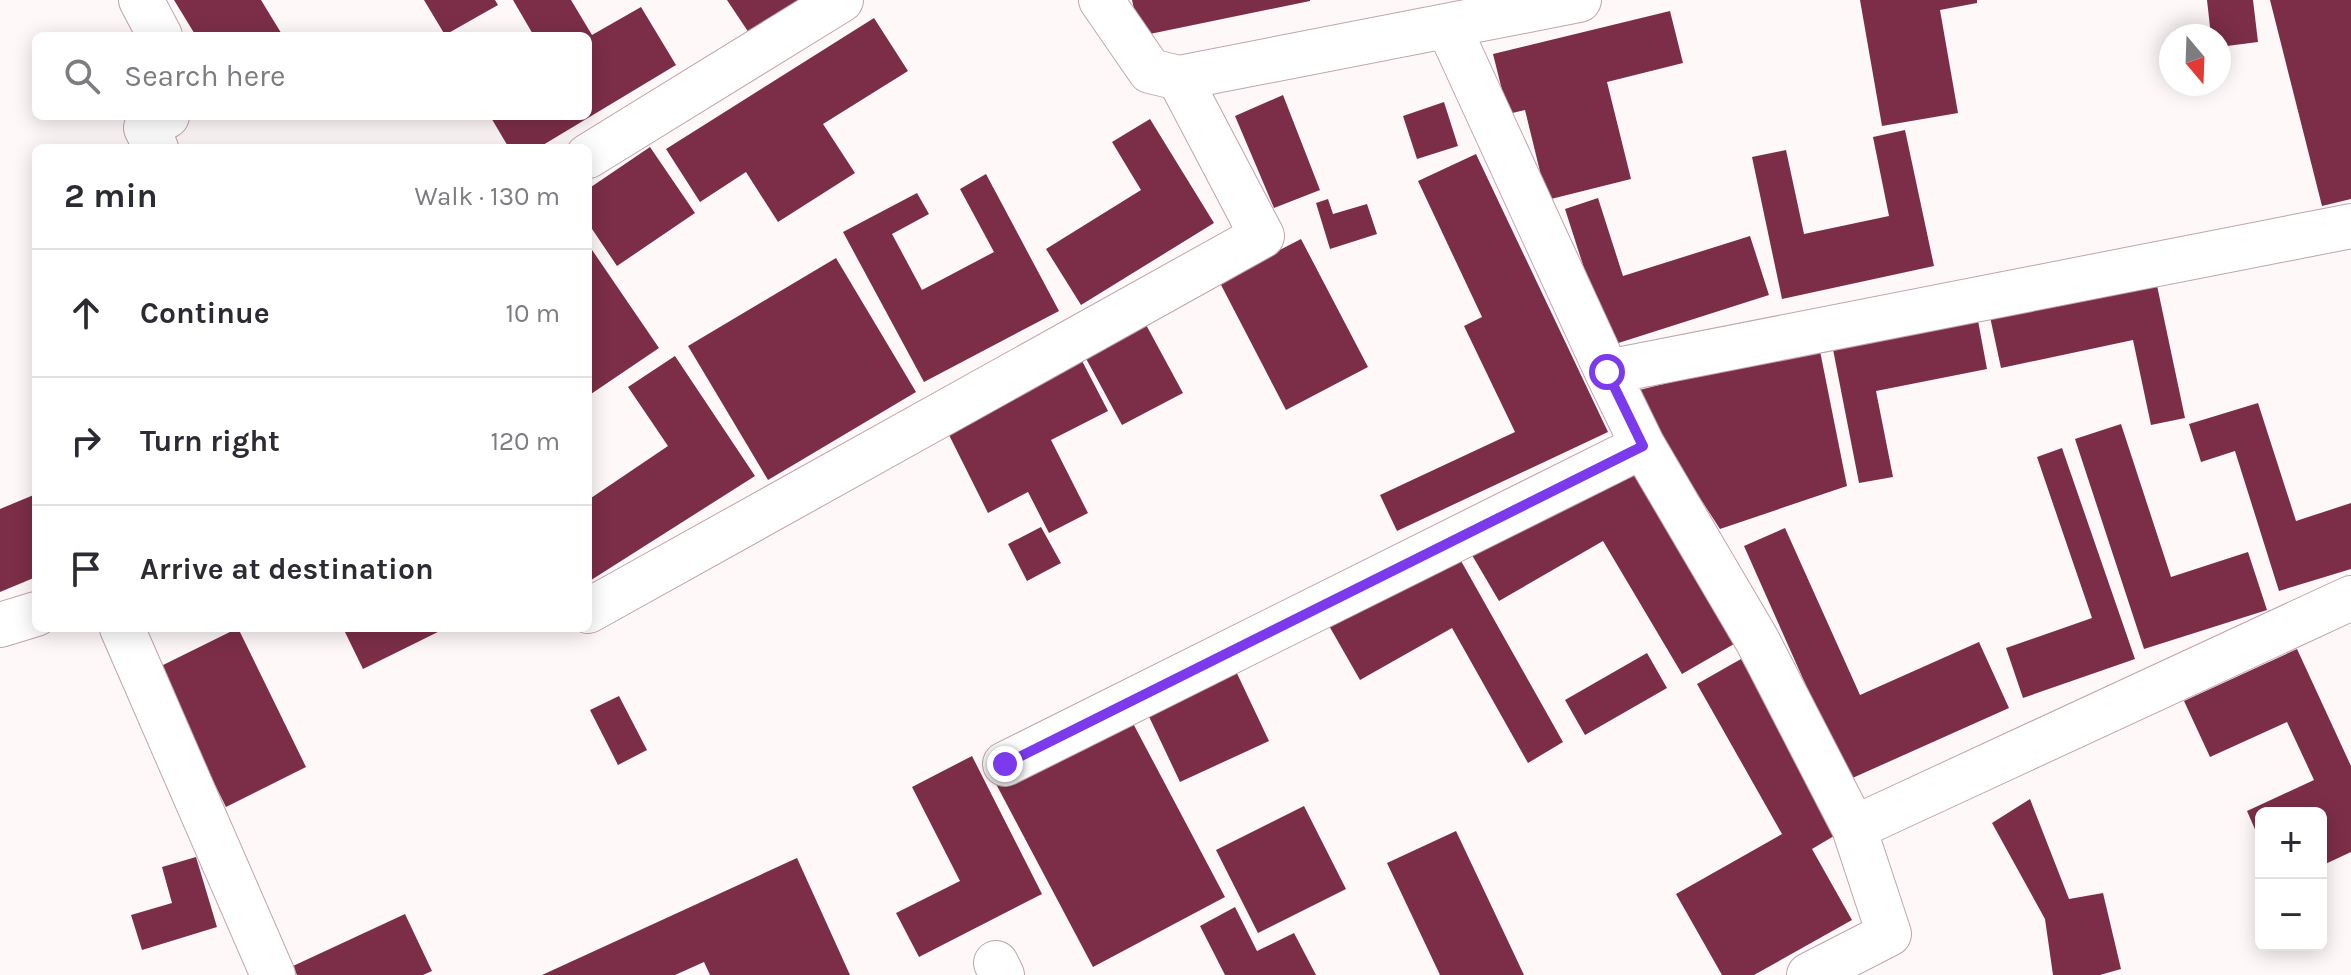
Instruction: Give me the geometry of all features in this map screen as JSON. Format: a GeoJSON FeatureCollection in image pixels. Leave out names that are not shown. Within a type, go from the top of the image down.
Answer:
{"type":"FeatureCollection","features":[{"type":"Feature","properties":{"kind":"street"},"geometry":{"type":"LineString","coordinates":[[141,0],[158,32]]}},
{"type":"Feature","properties":{"kind":"street"},"geometry":{"type":"LineString","coordinates":[[592,154],[841,0]]}},
{"type":"Feature","properties":{"kind":"street"},"geometry":{"type":"LineString","coordinates":[[1101,0],[1150,71],[1179,78],[1579,0]]}},
{"type":"Feature","properties":{"kind":"street"},"geometry":{"type":"LineString","coordinates":[[1448,26],[1643,446],[1757,640],[1854,828],[1889,934],[1809,975]]}},
{"type":"Feature","properties":{"kind":"street"},"geometry":{"type":"LineString","coordinates":[[592,609],[1262,236],[1179,78]]}},
{"type":"Feature","properties":{"kind":"street"},"geometry":{"type":"LineString","coordinates":[[154,144],[146,128],[160,120]]}},
{"type":"Feature","properties":{"kind":"street"},"geometry":{"type":"LineString","coordinates":[[1607,372],[2351,226]]}},
{"type":"Feature","properties":{"kind":"street"},"geometry":{"type":"LineString","coordinates":[[1005,764],[1643,446]]}},
{"type":"Feature","properties":{"kind":"street"},"geometry":{"type":"LineString","coordinates":[[1854,828],[2351,598]]}},
{"type":"Feature","properties":{"kind":"street"},"geometry":{"type":"LineString","coordinates":[[0,625],[32,615]]}},
{"type":"Feature","properties":{"kind":"street"},"geometry":{"type":"LineString","coordinates":[[124,632],[273,975]]}},
{"type":"Feature","properties":{"kind":"building"},"geometry":{"type":"Polygon","coordinates":[[[174,0],[261,0],[281,32],[194,32],[174,0]]]}},
{"type":"Feature","properties":{"kind":"building"},"geometry":{"type":"Polygon","coordinates":[[[424,0],[495,0],[498,5],[450,32],[443,32],[424,0]]]}},
{"type":"Feature","properties":{"kind":"building"},"geometry":{"type":"Polygon","coordinates":[[[513,0],[571,0],[590,32],[532,32],[513,0]]]}},
{"type":"Feature","properties":{"kind":"building"},"geometry":{"type":"Polygon","coordinates":[[[727,0],[799,0],[749,33],[727,0]]]}},
{"type":"Feature","properties":{"kind":"building"},"geometry":{"type":"Polygon","coordinates":[[[1132,0],[1310,0],[1310,1],[1140,36],[1132,0]]]}},
{"type":"Feature","properties":{"kind":"building"},"geometry":{"type":"Polygon","coordinates":[[[1860,0],[1977,0],[1977,3],[1940,10],[1958,113],[1882,126],[1860,0]]]}},
{"type":"Feature","properties":{"kind":"building"},"geometry":{"type":"Polygon","coordinates":[[[2207,0],[2253,0],[2258,42],[2231,45],[2231,24],[2210,24],[2207,0]]]}},
{"type":"Feature","properties":{"kind":"building"},"geometry":{"type":"Polygon","coordinates":[[[2270,0],[2351,0],[2351,199],[2322,206],[2270,0]]]}},
{"type":"Feature","properties":{"kind":"building"},"geometry":{"type":"Polygon","coordinates":[[[641,7],[676,65],[592,116],[592,35],[641,7]]]}},
{"type":"Feature","properties":{"kind":"building"},"geometry":{"type":"Polygon","coordinates":[[[1670,11],[1683,63],[1607,82],[1631,179],[1547,200],[1525,110],[1508,114],[1493,54],[1670,11]]]}},
{"type":"Feature","properties":{"kind":"building"},"geometry":{"type":"Polygon","coordinates":[[[874,18],[908,71],[823,124],[855,173],[778,222],[746,172],[700,202],[666,149],[874,18]]]}},
{"type":"Feature","properties":{"kind":"building"},"geometry":{"type":"Polygon","coordinates":[[[1283,95],[1320,190],[1274,208],[1235,116],[1283,95]]]}},
{"type":"Feature","properties":{"kind":"building"},"geometry":{"type":"Polygon","coordinates":[[[1444,102],[1458,146],[1417,159],[1403,116],[1444,102]]]}},
{"type":"Feature","properties":{"kind":"building"},"geometry":{"type":"Polygon","coordinates":[[[1150,119],[1214,223],[1081,305],[1046,249],[1141,190],[1112,142],[1150,119]]]}},
{"type":"Feature","properties":{"kind":"building"},"geometry":{"type":"Polygon","coordinates":[[[492,120],[585,120],[545,144],[507,144],[492,120]]]}},
{"type":"Feature","properties":{"kind":"building"},"geometry":{"type":"Polygon","coordinates":[[[1905,130],[1934,266],[1782,299],[1752,157],[1786,150],[1804,234],[1889,216],[1873,137],[1905,130]]]}},
{"type":"Feature","properties":{"kind":"building"},"geometry":{"type":"Polygon","coordinates":[[[650,147],[695,213],[617,266],[592,229],[592,186],[650,147]]]}},
{"type":"Feature","properties":{"kind":"building"},"geometry":{"type":"Polygon","coordinates":[[[1476,154],[1608,432],[1397,531],[1380,495],[1515,432],[1464,326],[1482,317],[1418,181],[1476,154]]]}},
{"type":"Feature","properties":{"kind":"building"},"geometry":{"type":"Polygon","coordinates":[[[986,174],[1059,311],[924,382],[843,232],[917,193],[929,214],[892,234],[922,290],[994,252],[960,189],[986,174]]]}},
{"type":"Feature","properties":{"kind":"building"},"geometry":{"type":"Polygon","coordinates":[[[1598,198],[1623,276],[1750,236],[1769,295],[1609,346],[1565,209],[1598,198]]]}},
{"type":"Feature","properties":{"kind":"building"},"geometry":{"type":"Polygon","coordinates":[[[1328,199],[1333,214],[1367,204],[1377,234],[1330,249],[1316,203],[1328,199]]]}},
{"type":"Feature","properties":{"kind":"building"},"geometry":{"type":"Polygon","coordinates":[[[1301,239],[1368,367],[1286,410],[1219,281],[1301,239]]]}},
{"type":"Feature","properties":{"kind":"building"},"geometry":{"type":"Polygon","coordinates":[[[592,250],[659,348],[592,393],[592,250]]]}},
{"type":"Feature","properties":{"kind":"building"},"geometry":{"type":"Polygon","coordinates":[[[836,258],[916,392],[768,480],[688,346],[836,258]]]}},
{"type":"Feature","properties":{"kind":"building"},"geometry":{"type":"Polygon","coordinates":[[[2155,276],[2185,418],[2151,425],[2133,340],[2001,368],[1989,312],[2155,276]]]}},
{"type":"Feature","properties":{"kind":"building"},"geometry":{"type":"Polygon","coordinates":[[[1976,310],[1987,369],[1876,391],[1893,477],[1859,483],[1831,339],[1976,310]]]}},
{"type":"Feature","properties":{"kind":"building"},"geometry":{"type":"Polygon","coordinates":[[[1144,321],[1183,393],[1122,425],[1083,353],[1144,321]]]}},
{"type":"Feature","properties":{"kind":"building"},"geometry":{"type":"Polygon","coordinates":[[[1819,346],[1847,486],[1720,529],[1631,392],[1819,346]]]}},
{"type":"Feature","properties":{"kind":"building"},"geometry":{"type":"Polygon","coordinates":[[[675,356],[755,476],[592,579],[592,497],[668,446],[628,387],[675,356]]]}},
{"type":"Feature","properties":{"kind":"building"},"geometry":{"type":"Polygon","coordinates":[[[1080,357],[1108,411],[1051,440],[1088,513],[1049,533],[1028,492],[988,513],[944,425],[1080,357]]]}},
{"type":"Feature","properties":{"kind":"building"},"geometry":{"type":"Polygon","coordinates":[[[2258,403],[2296,521],[2351,503],[2351,569],[2279,591],[2235,451],[2201,462],[2189,424],[2258,403]]]}},
{"type":"Feature","properties":{"kind":"building"},"geometry":{"type":"Polygon","coordinates":[[[2121,424],[2171,577],[2248,552],[2267,610],[2144,649],[2075,439],[2121,424]]]}},
{"type":"Feature","properties":{"kind":"building"},"geometry":{"type":"Polygon","coordinates":[[[2062,448],[2135,659],[2023,698],[2006,648],[2092,618],[2037,457],[2062,448]]]}},
{"type":"Feature","properties":{"kind":"building"},"geometry":{"type":"Polygon","coordinates":[[[1626,459],[1734,644],[1682,674],[1603,541],[1499,601],[1469,550],[1626,459]]]}},
{"type":"Feature","properties":{"kind":"building"},"geometry":{"type":"Polygon","coordinates":[[[32,496],[32,579],[0,592],[0,509],[32,496]]]}},
{"type":"Feature","properties":{"kind":"building"},"geometry":{"type":"Polygon","coordinates":[[[1041,527],[1061,563],[1027,581],[1008,544],[1041,527]]]}},
{"type":"Feature","properties":{"kind":"building"},"geometry":{"type":"Polygon","coordinates":[[[1785,528],[1860,695],[1979,642],[2009,708],[1848,780],[1744,546],[1785,528]]]}},
{"type":"Feature","properties":{"kind":"building"},"geometry":{"type":"Polygon","coordinates":[[[1456,552],[1563,742],[1528,763],[1452,628],[1360,680],[1328,624],[1456,552]]]}},
{"type":"Feature","properties":{"kind":"building"},"geometry":{"type":"Polygon","coordinates":[[[230,632],[240,632],[306,767],[226,807],[157,668],[230,632]]]}},
{"type":"Feature","properties":{"kind":"building"},"geometry":{"type":"Polygon","coordinates":[[[345,632],[438,632],[363,669],[345,632]]]}},
{"type":"Feature","properties":{"kind":"building"},"geometry":{"type":"Polygon","coordinates":[[[2297,649],[2351,766],[2351,852],[2327,863],[2327,807],[2256,807],[2314,780],[2287,722],[2210,757],[2184,701],[2297,649]]]}},
{"type":"Feature","properties":{"kind":"building"},"geometry":{"type":"Polygon","coordinates":[[[1647,653],[1667,688],[1585,735],[1565,700],[1647,653]]]}},
{"type":"Feature","properties":{"kind":"building"},"geometry":{"type":"Polygon","coordinates":[[[1741,659],[1839,833],[1812,849],[1852,920],[1754,975],[1722,975],[1676,894],[1782,834],[1697,684],[1741,659]]]}},
{"type":"Feature","properties":{"kind":"building"},"geometry":{"type":"Polygon","coordinates":[[[1233,665],[1269,741],[1180,782],[1144,706],[1233,665]]]}},
{"type":"Feature","properties":{"kind":"building"},"geometry":{"type":"Polygon","coordinates":[[[619,696],[647,750],[618,765],[590,710],[619,696]]]}},
{"type":"Feature","properties":{"kind":"building"},"geometry":{"type":"Polygon","coordinates":[[[1127,712],[1225,897],[1093,967],[995,782],[1127,712]]]}},
{"type":"Feature","properties":{"kind":"building"},"geometry":{"type":"Polygon","coordinates":[[[972,756],[1042,894],[919,957],[896,913],[960,881],[912,787],[972,756]]]}},
{"type":"Feature","properties":{"kind":"building"},"geometry":{"type":"Polygon","coordinates":[[[2030,799],[2069,899],[2103,893],[2121,969],[2100,975],[2053,975],[2045,919],[1992,823],[2030,799]]]}},
{"type":"Feature","properties":{"kind":"building"},"geometry":{"type":"Polygon","coordinates":[[[1304,806],[1346,889],[1258,933],[1216,850],[1304,806]]]}},
{"type":"Feature","properties":{"kind":"building"},"geometry":{"type":"Polygon","coordinates":[[[2255,807],[2255,829],[2247,811],[2255,807]]]}},
{"type":"Feature","properties":{"kind":"building"},"geometry":{"type":"Polygon","coordinates":[[[1456,831],[1524,975],[1440,975],[1387,863],[1456,831]]]}},
{"type":"Feature","properties":{"kind":"building"},"geometry":{"type":"Polygon","coordinates":[[[196,857],[217,927],[142,950],[131,915],[172,903],[162,867],[196,857]]]}},
{"type":"Feature","properties":{"kind":"building"},"geometry":{"type":"Polygon","coordinates":[[[797,858],[850,975],[710,975],[704,962],[675,975],[542,975],[797,858]]]}},
{"type":"Feature","properties":{"kind":"building"},"geometry":{"type":"Polygon","coordinates":[[[1235,907],[1257,951],[1294,933],[1316,975],[1225,975],[1200,926],[1235,907]]]}},
{"type":"Feature","properties":{"kind":"building"},"geometry":{"type":"Polygon","coordinates":[[[405,914],[432,971],[423,975],[297,975],[293,966],[405,914]]]}},
{"type":"Feature","properties":{"kind":"route"},"geometry":{"type":"LineString","coordinates":[[1005,764],[1643,446],[1607,372]]}}]}
